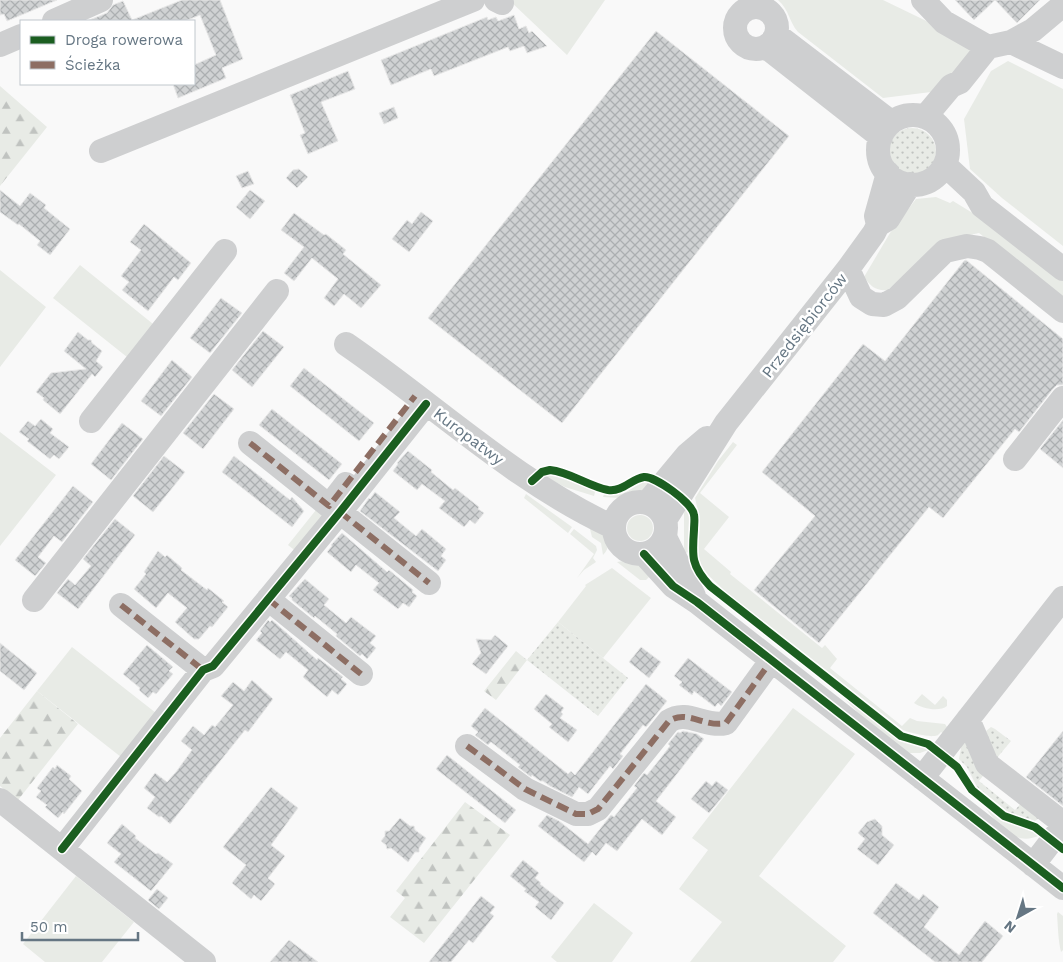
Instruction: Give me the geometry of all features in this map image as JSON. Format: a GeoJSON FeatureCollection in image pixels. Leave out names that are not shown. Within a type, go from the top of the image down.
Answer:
{"type":"FeatureCollection","features":[{"type":"Feature","properties":{"kind":"street"},"geometry":{"type":"LineString","coordinates":[[56,20],[101,0]]}},
{"type":"Feature","properties":{"kind":"street"},"geometry":{"type":"LineString","coordinates":[[101,151],[473,0]]}},
{"type":"Feature","properties":{"kind":"street"},"geometry":{"type":"LineString","coordinates":[[923,0],[944,22],[988,47]]}},
{"type":"Feature","properties":{"kind":"street"},"geometry":{"type":"LineString","coordinates":[[751,5],[769,11],[774,16],[776,22],[771,41],[756,50],[737,47],[735,24],[737,19],[751,5]]}},
{"type":"Feature","properties":{"kind":"street"},"geometry":{"type":"LineString","coordinates":[[933,123],[951,86],[960,82],[988,47],[1011,42],[1043,23],[1063,5]]}},
{"type":"Feature","properties":{"kind":"street"},"geometry":{"type":"LineString","coordinates":[[0,45],[20,36]]}},
{"type":"Feature","properties":{"kind":"street"},"geometry":{"type":"LineString","coordinates":[[771,41],[886,129]]}},
{"type":"Feature","properties":{"kind":"street"},"geometry":{"type":"LineString","coordinates":[[1011,42],[1063,67]]}},
{"type":"Feature","properties":{"kind":"street"},"geometry":{"type":"LineString","coordinates":[[888,173],[876,216],[878,225],[888,219],[928,176],[948,149],[947,140],[933,123],[908,115],[886,129],[878,150],[880,159],[888,173],[902,182],[928,176],[974,192],[982,206],[1063,269]]}},
{"type":"Feature","properties":{"kind":"street","name":"Przedsiębiorców"},"geometry":{"type":"LineString","coordinates":[[665,528],[726,423],[848,269],[874,234],[878,225]]}},
{"type":"Feature","properties":{"kind":"street"},"geometry":{"type":"LineString","coordinates":[[811,316],[831,304],[850,298],[862,297],[879,306],[891,302],[902,294],[945,251],[967,246],[988,251],[1063,311]]}},
{"type":"Feature","properties":{"kind":"street"},"geometry":{"type":"LineString","coordinates":[[91,421],[225,251]]}},
{"type":"Feature","properties":{"kind":"street"},"geometry":{"type":"LineString","coordinates":[[848,269],[862,297]]}},
{"type":"Feature","properties":{"kind":"street"},"geometry":{"type":"LineString","coordinates":[[34,600],[277,291]]}},
{"type":"Feature","properties":{"kind":"street","name":"Kuropatwy"},"geometry":{"type":"LineString","coordinates":[[346,344],[507,465],[546,489],[616,519]]}},
{"type":"Feature","properties":{"kind":"street"},"geometry":{"type":"LineString","coordinates":[[1015,459],[1063,398]]}},
{"type":"Feature","properties":{"kind":"street"},"geometry":{"type":"LineString","coordinates":[[250,443],[329,506],[420,400]]}},
{"type":"Feature","properties":{"kind":"street"},"geometry":{"type":"LineString","coordinates":[[62,849],[203,670],[213,666],[340,512],[420,400]]}},
{"type":"Feature","properties":{"kind":"street","name":"Przedsiębiorców"},"geometry":{"type":"LineString","coordinates":[[647,502],[686,455],[726,423]]}},
{"type":"Feature","properties":{"kind":"street"},"geometry":{"type":"LineString","coordinates":[[665,528],[656,548],[644,554],[637,554],[623,548],[614,535],[616,519],[632,502],[647,502],[661,512],[665,528],[697,602]]}},
{"type":"Feature","properties":{"kind":"street"},"geometry":{"type":"LineString","coordinates":[[340,512],[428,583]]}},
{"type":"Feature","properties":{"kind":"street"},"geometry":{"type":"LineString","coordinates":[[644,554],[673,586],[697,602],[1063,888]]}},
{"type":"Feature","properties":{"kind":"street"},"geometry":{"type":"LineString","coordinates":[[922,778],[1063,598]]}},
{"type":"Feature","properties":{"kind":"street"},"geometry":{"type":"LineString","coordinates":[[268,599],[360,674]]}},
{"type":"Feature","properties":{"kind":"street"},"geometry":{"type":"LineString","coordinates":[[121,605],[203,670]]}},
{"type":"Feature","properties":{"kind":"street"},"geometry":{"type":"LineString","coordinates":[[468,746],[525,789],[576,814],[588,814],[598,809],[669,721],[676,716],[685,716],[709,724],[718,725],[726,723],[771,661]]}},
{"type":"Feature","properties":{"kind":"street"},"geometry":{"type":"LineString","coordinates":[[968,719],[987,764],[1063,825],[1033,865]]}},
{"type":"Feature","properties":{"kind":"street"},"geometry":{"type":"LineString","coordinates":[[0,800],[204,962]]}},
{"type":"Feature","properties":{"kind":"green space"},"geometry":{"type":"Polygon","coordinates":[[[509,0],[605,0],[567,55],[509,0]]]}},
{"type":"Feature","properties":{"kind":"green space"},"geometry":{"type":"Polygon","coordinates":[[[778,0],[883,0],[976,45],[938,94],[931,92],[883,98],[798,32],[785,8],[778,0]]]}},
{"type":"Feature","properties":{"kind":"green space"},"geometry":{"type":"Polygon","coordinates":[[[1008,61],[1063,89],[1063,246],[1002,198],[970,169],[964,119],[991,71],[1008,61]]]}},
{"type":"Feature","properties":{"kind":"green space"},"geometry":{"type":"Polygon","coordinates":[[[0,86],[47,127],[0,186],[0,86]]]}},
{"type":"Feature","properties":{"kind":"green space"},"geometry":{"type":"Polygon","coordinates":[[[912,128],[921,130],[929,135],[934,143],[936,152],[934,161],[929,169],[921,174],[912,176],[903,174],[895,169],[890,161],[888,152],[890,143],[895,135],[903,130],[912,128]]]}},
{"type":"Feature","properties":{"kind":"green space"},"geometry":{"type":"Polygon","coordinates":[[[936,197],[950,203],[953,201],[989,223],[1063,281],[1063,298],[979,233],[942,241],[888,290],[880,290],[872,286],[864,277],[890,233],[916,199],[936,197]]]}},
{"type":"Feature","properties":{"kind":"green space"},"geometry":{"type":"Polygon","coordinates":[[[80,265],[158,328],[132,361],[53,298],[80,265]]]}},
{"type":"Feature","properties":{"kind":"green space"},"geometry":{"type":"Polygon","coordinates":[[[0,270],[46,307],[0,367],[0,270]]]}},
{"type":"Feature","properties":{"kind":"green space"},"geometry":{"type":"Polygon","coordinates":[[[0,432],[56,475],[0,546],[0,432]]]}},
{"type":"Feature","properties":{"kind":"green space"},"geometry":{"type":"Polygon","coordinates":[[[733,442],[737,445],[700,493],[729,517],[704,549],[731,572],[730,574],[822,648],[825,645],[837,659],[830,668],[902,726],[910,718],[917,721],[945,724],[947,727],[945,735],[941,732],[937,736],[927,736],[903,730],[727,593],[708,575],[700,564],[698,546],[700,519],[695,498],[718,461],[733,442]]]}},
{"type":"Feature","properties":{"kind":"green space"},"geometry":{"type":"Polygon","coordinates":[[[554,473],[596,488],[594,496],[565,487],[541,475],[554,473]]]}},
{"type":"Feature","properties":{"kind":"green space"},"geometry":{"type":"Polygon","coordinates":[[[643,480],[651,481],[643,492],[621,498],[603,497],[605,491],[618,492],[643,480]]]}},
{"type":"Feature","properties":{"kind":"green space"},"geometry":{"type":"Polygon","coordinates":[[[526,494],[572,527],[568,533],[524,498],[526,494]]]}},
{"type":"Feature","properties":{"kind":"green space"},"geometry":{"type":"Polygon","coordinates":[[[320,505],[325,519],[298,553],[288,545],[320,505]]]}},
{"type":"Feature","properties":{"kind":"green space"},"geometry":{"type":"Polygon","coordinates":[[[686,506],[691,516],[692,528],[690,551],[684,554],[684,513],[686,506]]]}},
{"type":"Feature","properties":{"kind":"green space"},"geometry":{"type":"Polygon","coordinates":[[[640,515],[650,518],[653,528],[650,538],[640,541],[630,538],[627,528],[630,518],[640,515]]]}},
{"type":"Feature","properties":{"kind":"green space"},"geometry":{"type":"Polygon","coordinates":[[[592,525],[606,538],[608,546],[603,555],[601,543],[592,537],[590,529],[592,525]]]}},
{"type":"Feature","properties":{"kind":"green space"},"geometry":{"type":"Polygon","coordinates":[[[574,529],[596,546],[597,550],[593,558],[596,562],[584,570],[577,578],[594,554],[570,534],[574,529]]]}},
{"type":"Feature","properties":{"kind":"green space"},"geometry":{"type":"Polygon","coordinates":[[[623,561],[640,564],[652,574],[646,580],[640,580],[617,562],[623,561]]]}},
{"type":"Feature","properties":{"kind":"green space"},"geometry":{"type":"Polygon","coordinates":[[[612,568],[651,598],[603,658],[558,622],[585,585],[612,568]]]}},
{"type":"Feature","properties":{"kind":"green space"},"geometry":{"type":"Polygon","coordinates":[[[558,622],[628,678],[598,716],[527,660],[558,622]]]}},
{"type":"Feature","properties":{"kind":"green space"},"geometry":{"type":"Polygon","coordinates":[[[72,647],[156,713],[121,757],[37,691],[72,647]]]}},
{"type":"Feature","properties":{"kind":"green space"},"geometry":{"type":"Polygon","coordinates":[[[516,651],[527,660],[496,700],[484,691],[516,651]]]}},
{"type":"Feature","properties":{"kind":"green space"},"geometry":{"type":"Polygon","coordinates":[[[832,685],[900,738],[931,749],[920,753],[908,753],[860,715],[832,685]]]}},
{"type":"Feature","properties":{"kind":"green space"},"geometry":{"type":"Polygon","coordinates":[[[37,691],[78,724],[18,800],[0,786],[0,738],[37,691]]]}},
{"type":"Feature","properties":{"kind":"green space"},"geometry":{"type":"Polygon","coordinates":[[[922,694],[935,705],[943,696],[947,700],[947,706],[940,709],[931,709],[914,703],[922,694]]]}},
{"type":"Feature","properties":{"kind":"green space"},"geometry":{"type":"Polygon","coordinates":[[[793,708],[855,754],[759,876],[846,946],[833,962],[690,962],[722,922],[679,889],[708,850],[692,838],[793,708]]]}},
{"type":"Feature","properties":{"kind":"green space"},"geometry":{"type":"Polygon","coordinates":[[[991,727],[1011,741],[996,759],[986,731],[991,727]]]}},
{"type":"Feature","properties":{"kind":"green space"},"geometry":{"type":"Polygon","coordinates":[[[965,740],[986,772],[979,781],[1015,810],[1023,801],[1042,816],[1035,821],[1008,812],[977,787],[967,767],[959,759],[961,748],[958,745],[965,740]]]}},
{"type":"Feature","properties":{"kind":"green space"},"geometry":{"type":"Polygon","coordinates":[[[977,798],[1006,820],[1031,829],[1040,835],[1020,838],[1011,834],[996,821],[977,798]]]}},
{"type":"Feature","properties":{"kind":"green space"},"geometry":{"type":"Polygon","coordinates":[[[465,802],[510,835],[424,943],[390,917],[405,898],[396,891],[465,802]]]}},
{"type":"Feature","properties":{"kind":"green space"},"geometry":{"type":"Polygon","coordinates":[[[76,876],[134,922],[102,962],[45,962],[23,944],[76,876]]]}},
{"type":"Feature","properties":{"kind":"green space"},"geometry":{"type":"Polygon","coordinates":[[[594,903],[633,933],[612,962],[557,962],[551,957],[594,903]]]}},
{"type":"Feature","properties":{"kind":"green space"},"geometry":{"type":"Polygon","coordinates":[[[1058,912],[1063,916],[1063,950],[1061,952],[1058,933],[1058,912]]]}},
{"type":"Feature","properties":{"kind":"building"},"geometry":{"type":"Polygon","coordinates":[[[0,0],[57,0],[7,21],[4,14],[0,15],[0,0]]]}},
{"type":"Feature","properties":{"kind":"building"},"geometry":{"type":"Polygon","coordinates":[[[182,0],[220,0],[243,59],[222,68],[226,78],[178,98],[173,85],[195,85],[195,65],[216,55],[200,15],[188,20],[132,20],[182,0]]]}},
{"type":"Feature","properties":{"kind":"building"},"geometry":{"type":"Polygon","coordinates":[[[955,0],[995,0],[974,20],[955,0]]]}},
{"type":"Feature","properties":{"kind":"building"},"geometry":{"type":"Polygon","coordinates":[[[995,0],[1040,0],[1017,23],[995,0]]]}},
{"type":"Feature","properties":{"kind":"building"},"geometry":{"type":"Polygon","coordinates":[[[123,1],[132,20],[90,20],[107,13],[113,5],[123,1]]]}},
{"type":"Feature","properties":{"kind":"building"},"geometry":{"type":"Polygon","coordinates":[[[514,15],[519,29],[526,26],[529,33],[532,31],[547,46],[527,53],[524,46],[510,51],[508,47],[434,76],[431,69],[391,85],[381,60],[487,17],[488,20],[496,17],[498,21],[514,15]]]}},
{"type":"Feature","properties":{"kind":"building"},"geometry":{"type":"Polygon","coordinates":[[[656,31],[789,136],[562,423],[428,318],[656,31]]]}},
{"type":"Feature","properties":{"kind":"building"},"geometry":{"type":"Polygon","coordinates":[[[348,71],[355,89],[321,102],[338,141],[308,154],[300,135],[305,133],[290,95],[348,71]]]}},
{"type":"Feature","properties":{"kind":"building"},"geometry":{"type":"Polygon","coordinates":[[[394,107],[398,118],[384,124],[379,113],[394,107]]]}},
{"type":"Feature","properties":{"kind":"building"},"geometry":{"type":"Polygon","coordinates":[[[299,169],[308,177],[297,188],[286,178],[293,170],[299,169]]]}},
{"type":"Feature","properties":{"kind":"building"},"geometry":{"type":"Polygon","coordinates":[[[248,171],[254,184],[242,188],[236,176],[248,171]]]}},
{"type":"Feature","properties":{"kind":"building"},"geometry":{"type":"Polygon","coordinates":[[[0,190],[20,206],[30,193],[46,205],[44,208],[70,229],[50,255],[37,245],[40,241],[0,212],[0,190]]]}},
{"type":"Feature","properties":{"kind":"building"},"geometry":{"type":"Polygon","coordinates":[[[250,190],[265,201],[250,219],[236,207],[250,190]]]}},
{"type":"Feature","properties":{"kind":"building"},"geometry":{"type":"Polygon","coordinates":[[[421,212],[433,221],[409,252],[392,239],[407,220],[412,224],[421,212]]]}},
{"type":"Feature","properties":{"kind":"building"},"geometry":{"type":"Polygon","coordinates":[[[294,213],[346,250],[343,254],[381,285],[361,308],[344,294],[334,306],[324,298],[338,279],[312,258],[294,281],[284,273],[304,247],[281,230],[294,213]]]}},
{"type":"Feature","properties":{"kind":"building"},"geometry":{"type":"Polygon","coordinates":[[[144,224],[191,263],[178,280],[174,277],[148,311],[122,290],[129,282],[121,276],[141,250],[130,242],[144,224]]]}},
{"type":"Feature","properties":{"kind":"building"},"geometry":{"type":"Polygon","coordinates":[[[966,260],[1063,339],[1063,385],[1057,385],[1052,390],[1019,432],[1015,429],[943,518],[929,507],[819,643],[754,590],[815,516],[762,472],[863,344],[885,361],[966,260]]]}},
{"type":"Feature","properties":{"kind":"building"},"geometry":{"type":"Polygon","coordinates":[[[221,298],[242,313],[210,353],[190,338],[221,298]]]}},
{"type":"Feature","properties":{"kind":"building"},"geometry":{"type":"Polygon","coordinates":[[[263,331],[284,347],[252,387],[232,370],[263,331]]]}},
{"type":"Feature","properties":{"kind":"building"},"geometry":{"type":"Polygon","coordinates":[[[78,332],[88,340],[91,340],[102,351],[96,361],[103,367],[95,377],[92,374],[60,414],[36,392],[51,373],[86,369],[64,351],[78,332]]]}},
{"type":"Feature","properties":{"kind":"building"},"geometry":{"type":"Polygon","coordinates":[[[172,360],[192,377],[161,416],[141,401],[172,360]]]}},
{"type":"Feature","properties":{"kind":"building"},"geometry":{"type":"Polygon","coordinates":[[[304,368],[374,423],[359,441],[290,386],[304,368]]]}},
{"type":"Feature","properties":{"kind":"building"},"geometry":{"type":"Polygon","coordinates":[[[214,394],[234,409],[203,449],[183,433],[214,394]]]}},
{"type":"Feature","properties":{"kind":"building"},"geometry":{"type":"Polygon","coordinates":[[[272,409],[342,464],[329,480],[259,425],[272,409]]]}},
{"type":"Feature","properties":{"kind":"building"},"geometry":{"type":"Polygon","coordinates":[[[41,419],[53,429],[50,433],[69,447],[59,459],[54,455],[50,459],[27,441],[29,439],[19,432],[28,421],[35,426],[41,419]]]}},
{"type":"Feature","properties":{"kind":"building"},"geometry":{"type":"Polygon","coordinates":[[[1063,420],[1063,468],[1040,449],[1063,420]]]}},
{"type":"Feature","properties":{"kind":"building"},"geometry":{"type":"Polygon","coordinates":[[[122,423],[143,439],[111,480],[91,464],[122,423]]]}},
{"type":"Feature","properties":{"kind":"building"},"geometry":{"type":"Polygon","coordinates":[[[408,451],[453,490],[455,488],[479,507],[478,509],[484,513],[475,524],[470,520],[464,527],[439,508],[445,501],[422,484],[417,490],[393,471],[397,463],[408,451]]]}},
{"type":"Feature","properties":{"kind":"building"},"geometry":{"type":"Polygon","coordinates":[[[164,456],[185,472],[153,512],[133,496],[164,456]]]}},
{"type":"Feature","properties":{"kind":"building"},"geometry":{"type":"Polygon","coordinates":[[[234,456],[290,500],[292,497],[304,511],[292,527],[222,472],[234,456]]]}},
{"type":"Feature","properties":{"kind":"building"},"geometry":{"type":"Polygon","coordinates":[[[73,486],[93,502],[62,542],[54,536],[38,557],[46,563],[35,576],[15,560],[73,486]]]}},
{"type":"Feature","properties":{"kind":"building"},"geometry":{"type":"Polygon","coordinates":[[[375,492],[400,512],[394,518],[416,536],[422,529],[446,549],[441,556],[446,560],[438,571],[360,511],[375,492]]]}},
{"type":"Feature","properties":{"kind":"building"},"geometry":{"type":"Polygon","coordinates":[[[115,519],[135,535],[78,609],[57,593],[68,579],[75,585],[91,566],[83,559],[115,519]]]}},
{"type":"Feature","properties":{"kind":"building"},"geometry":{"type":"Polygon","coordinates":[[[342,533],[387,572],[389,570],[413,590],[412,592],[417,596],[409,607],[403,603],[398,609],[373,590],[379,583],[356,565],[351,572],[327,552],[342,533]]]}},
{"type":"Feature","properties":{"kind":"building"},"geometry":{"type":"Polygon","coordinates":[[[158,551],[165,557],[167,555],[182,568],[181,570],[207,590],[208,588],[224,601],[222,602],[228,607],[212,627],[210,626],[199,639],[194,639],[175,622],[187,608],[168,593],[156,608],[134,589],[146,574],[144,572],[158,551]]]}},
{"type":"Feature","properties":{"kind":"building"},"geometry":{"type":"Polygon","coordinates":[[[305,579],[329,599],[324,605],[346,623],[351,617],[376,636],[370,643],[376,648],[367,659],[362,654],[360,656],[336,636],[337,634],[292,600],[289,596],[305,579]]]}},
{"type":"Feature","properties":{"kind":"building"},"geometry":{"type":"Polygon","coordinates":[[[268,620],[270,622],[272,620],[317,660],[318,658],[343,677],[341,679],[347,684],[338,695],[332,690],[327,697],[303,677],[308,670],[286,652],[280,659],[256,640],[262,633],[260,631],[268,620]]]}},
{"type":"Feature","properties":{"kind":"building"},"geometry":{"type":"Polygon","coordinates":[[[495,635],[508,646],[486,674],[472,664],[481,653],[476,639],[491,640],[495,635]]]}},
{"type":"Feature","properties":{"kind":"building"},"geometry":{"type":"Polygon","coordinates":[[[0,643],[37,673],[24,690],[0,671],[0,643]]]}},
{"type":"Feature","properties":{"kind":"building"},"geometry":{"type":"Polygon","coordinates":[[[147,645],[173,667],[169,671],[173,674],[156,694],[153,692],[148,698],[139,690],[140,688],[123,674],[147,645]]]}},
{"type":"Feature","properties":{"kind":"building"},"geometry":{"type":"Polygon","coordinates":[[[641,647],[661,662],[649,678],[629,662],[641,647]]]}},
{"type":"Feature","properties":{"kind":"building"},"geometry":{"type":"Polygon","coordinates":[[[688,658],[732,692],[721,706],[718,703],[715,707],[694,691],[692,695],[679,685],[682,682],[674,676],[688,658]]]}},
{"type":"Feature","properties":{"kind":"building"},"geometry":{"type":"Polygon","coordinates":[[[252,680],[273,699],[248,732],[245,730],[170,824],[147,808],[155,797],[144,788],[155,773],[167,782],[176,772],[192,750],[181,741],[193,726],[204,735],[212,725],[215,727],[233,705],[221,696],[233,682],[244,691],[252,680]]]}},
{"type":"Feature","properties":{"kind":"building"},"geometry":{"type":"Polygon","coordinates":[[[646,684],[667,701],[646,727],[643,725],[620,754],[623,756],[613,769],[610,766],[588,794],[579,787],[572,797],[532,775],[531,777],[518,767],[520,765],[491,742],[488,745],[475,735],[478,732],[471,726],[485,708],[568,774],[571,771],[575,775],[646,684]]]}},
{"type":"Feature","properties":{"kind":"building"},"geometry":{"type":"Polygon","coordinates":[[[546,694],[564,708],[560,718],[577,730],[568,742],[549,727],[552,724],[534,709],[546,694]]]}},
{"type":"Feature","properties":{"kind":"building"},"geometry":{"type":"Polygon","coordinates":[[[683,731],[697,734],[704,739],[656,801],[676,817],[662,835],[642,819],[617,851],[606,843],[596,856],[592,852],[584,862],[538,826],[547,815],[559,821],[588,844],[611,815],[614,817],[637,788],[634,786],[644,773],[647,775],[670,746],[668,744],[678,732],[683,731]]]}},
{"type":"Feature","properties":{"kind":"building"},"geometry":{"type":"Polygon","coordinates":[[[1063,731],[1063,806],[1026,777],[1063,731]]]}},
{"type":"Feature","properties":{"kind":"building"},"geometry":{"type":"Polygon","coordinates":[[[447,755],[516,810],[505,823],[436,769],[447,755]]]}},
{"type":"Feature","properties":{"kind":"building"},"geometry":{"type":"Polygon","coordinates":[[[57,765],[71,776],[69,779],[82,791],[64,814],[63,812],[58,818],[45,807],[47,805],[36,797],[41,791],[37,788],[53,767],[55,769],[57,765]]]}},
{"type":"Feature","properties":{"kind":"building"},"geometry":{"type":"Polygon","coordinates":[[[706,781],[712,786],[716,781],[728,790],[709,813],[691,799],[706,781]]]}},
{"type":"Feature","properties":{"kind":"building"},"geometry":{"type":"Polygon","coordinates":[[[271,787],[298,808],[271,845],[285,856],[268,878],[275,884],[261,901],[254,895],[251,899],[232,883],[246,865],[223,847],[271,787]]]}},
{"type":"Feature","properties":{"kind":"building"},"geometry":{"type":"Polygon","coordinates":[[[400,818],[410,826],[414,826],[415,830],[426,838],[419,848],[419,852],[415,852],[408,862],[391,848],[387,849],[386,845],[381,841],[385,836],[385,831],[389,831],[400,818]]]}},
{"type":"Feature","properties":{"kind":"building"},"geometry":{"type":"Polygon","coordinates":[[[875,819],[882,826],[882,835],[894,845],[878,865],[857,849],[865,839],[858,833],[867,822],[875,819]]]}},
{"type":"Feature","properties":{"kind":"building"},"geometry":{"type":"Polygon","coordinates":[[[122,824],[136,836],[135,838],[173,864],[151,891],[114,862],[121,854],[107,843],[122,824]]]}},
{"type":"Feature","properties":{"kind":"building"},"geometry":{"type":"Polygon","coordinates":[[[523,860],[539,873],[535,878],[540,884],[564,903],[551,920],[535,907],[539,902],[524,891],[526,889],[510,876],[523,860]]]}},
{"type":"Feature","properties":{"kind":"building"},"geometry":{"type":"Polygon","coordinates":[[[896,883],[919,900],[923,894],[939,907],[924,927],[959,955],[985,921],[1003,936],[982,962],[935,962],[873,913],[896,883]]]}},
{"type":"Feature","properties":{"kind":"building"},"geometry":{"type":"Polygon","coordinates":[[[157,889],[168,898],[159,909],[148,900],[157,889]]]}},
{"type":"Feature","properties":{"kind":"building"},"geometry":{"type":"Polygon","coordinates":[[[481,896],[495,907],[490,913],[494,916],[473,943],[469,940],[451,962],[429,962],[481,896]]]}},
{"type":"Feature","properties":{"kind":"building"},"geometry":{"type":"Polygon","coordinates":[[[289,940],[318,962],[270,962],[289,940]]]}},
{"type":"Feature","properties":{"kind":"marked path"},"geometry":{"type":"LineString","coordinates":[[250,443],[329,506],[415,396]]}},
{"type":"Feature","properties":{"kind":"marked path"},"geometry":{"type":"LineString","coordinates":[[340,512],[429,583]]}},
{"type":"Feature","properties":{"kind":"marked path"},"geometry":{"type":"LineString","coordinates":[[268,599],[361,674]]}},
{"type":"Feature","properties":{"kind":"marked path"},"geometry":{"type":"LineString","coordinates":[[121,605],[203,670]]}},
{"type":"Feature","properties":{"kind":"marked path"},"geometry":{"type":"LineString","coordinates":[[467,746],[525,789],[576,814],[588,814],[598,809],[669,721],[683,717],[718,724],[726,723],[771,661]]}},
{"type":"Feature","properties":{"kind":"cycle path"},"geometry":{"type":"LineString","coordinates":[[62,849],[203,670],[213,666],[426,404]]}},
{"type":"Feature","properties":{"kind":"cycle path"},"geometry":{"type":"LineString","coordinates":[[532,481],[542,472],[550,470],[565,473],[608,490],[618,489],[644,477],[656,481],[673,491],[681,497],[694,515],[694,560],[699,572],[710,586],[901,736],[928,744],[957,767],[972,790],[1004,816],[1035,827],[1063,849]]}},
{"type":"Feature","properties":{"kind":"cycle path"},"geometry":{"type":"LineString","coordinates":[[644,554],[673,586],[697,602],[1063,888]]}}]}
